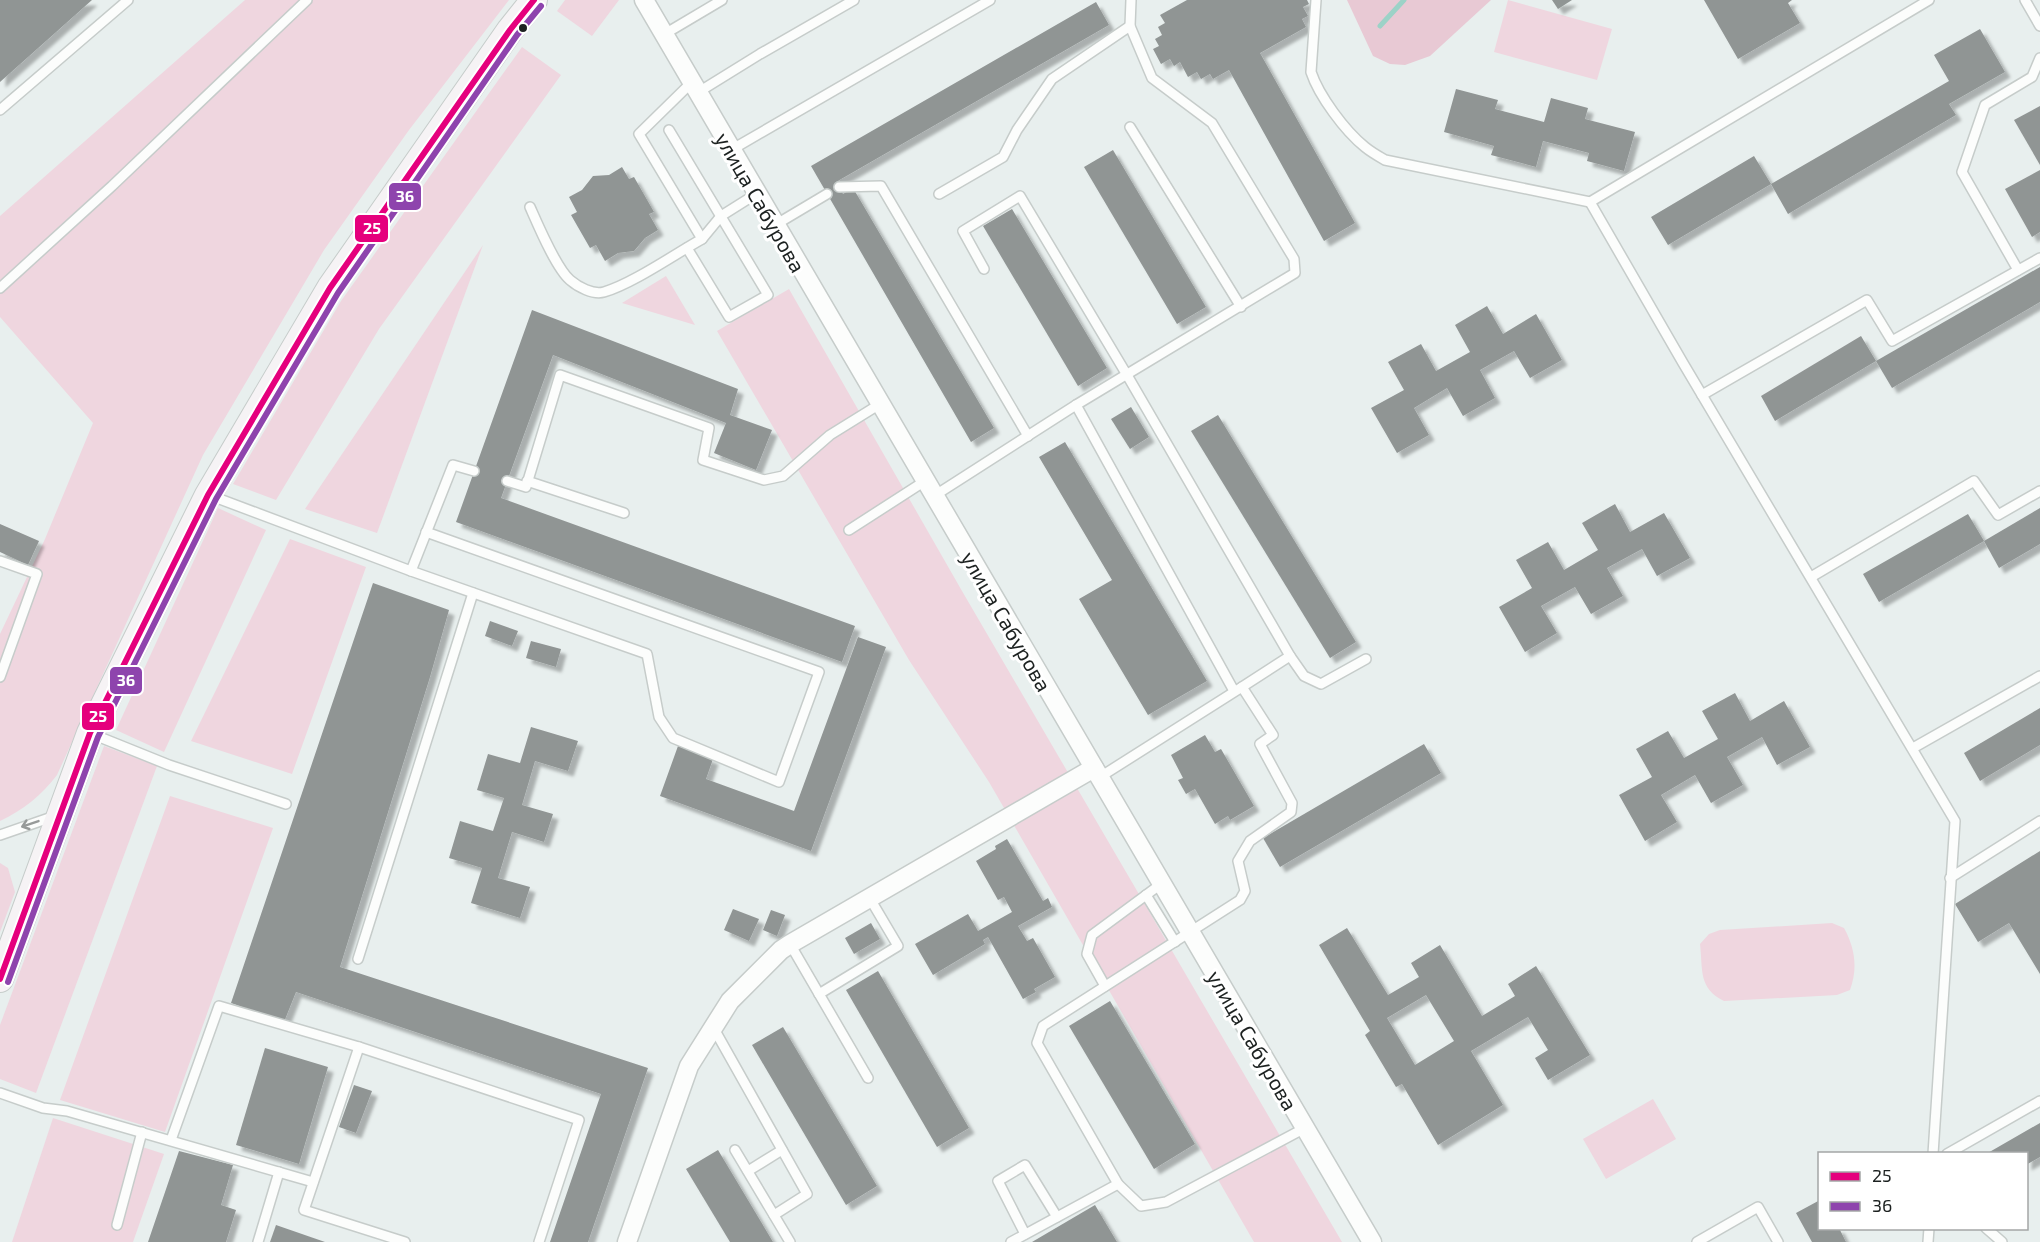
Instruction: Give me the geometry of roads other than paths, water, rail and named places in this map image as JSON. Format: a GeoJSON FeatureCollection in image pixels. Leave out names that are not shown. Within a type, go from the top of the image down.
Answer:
{"type":"FeatureCollection","features":[{"type":"Feature","properties":{"kind":"main road"},"geometry":{"type":"LineString","coordinates":[[0,979],[90,733],[208,495],[330,288],[503,39],[534,0]]}},
{"type":"Feature","properties":{"kind":"street","name":"улица Сабурова"},"geometry":{"type":"LineString","coordinates":[[644,0],[1097,773],[1154,889],[1182,937],[1305,1128],[1372,1242]]}},
{"type":"Feature","properties":{"kind":"street"},"geometry":{"type":"LineString","coordinates":[[627,1242],[689,1066],[729,1000],[790,944],[869,897],[1097,773]]}},
{"type":"Feature","properties":{"kind":"lane"},"geometry":{"type":"LineString","coordinates":[[0,110],[128,0]]}},
{"type":"Feature","properties":{"kind":"lane"},"geometry":{"type":"LineString","coordinates":[[0,288],[112,186],[307,0]]}},
{"type":"Feature","properties":{"kind":"lane"},"geometry":{"type":"LineString","coordinates":[[663,35],[722,0]]}},
{"type":"Feature","properties":{"kind":"lane"},"geometry":{"type":"LineString","coordinates":[[702,239],[639,134],[694,88],[760,54],[854,0]]}},
{"type":"Feature","properties":{"kind":"lane"},"geometry":{"type":"LineString","coordinates":[[730,150],[990,0]]}},
{"type":"Feature","properties":{"kind":"lane"},"geometry":{"type":"LineString","coordinates":[[849,530],[1028,436],[1296,273],[1294,259],[1212,123],[1152,78],[1130,26],[1131,0]]}},
{"type":"Feature","properties":{"kind":"lane"},"geometry":{"type":"LineString","coordinates":[[1316,0],[1311,72],[1314,83],[1345,127],[1366,148],[1385,160],[1590,202],[1929,0]]}},
{"type":"Feature","properties":{"kind":"lane"},"geometry":{"type":"LineString","coordinates":[[2025,0],[2040,26]]}},
{"type":"Feature","properties":{"kind":"lane"},"geometry":{"type":"LineString","coordinates":[[939,194],[1003,157],[1017,130],[1052,79],[1130,26]]}},
{"type":"Feature","properties":{"kind":"lane"},"geometry":{"type":"LineString","coordinates":[[2018,270],[1962,172],[1985,105],[2032,78],[2040,58]]}},
{"type":"Feature","properties":{"kind":"lane"},"geometry":{"type":"LineString","coordinates":[[1130,127],[1241,307]]}},
{"type":"Feature","properties":{"kind":"lane"},"geometry":{"type":"LineString","coordinates":[[669,130],[768,295],[729,317],[687,248]]}},
{"type":"Feature","properties":{"kind":"lane"},"geometry":{"type":"LineString","coordinates":[[839,187],[881,186],[1028,436]]}},
{"type":"Feature","properties":{"kind":"lane"},"geometry":{"type":"LineString","coordinates":[[530,207],[544,239],[568,279],[583,289],[602,293],[631,280],[702,239],[721,216],[756,194]]}},
{"type":"Feature","properties":{"kind":"lane"},"geometry":{"type":"LineString","coordinates":[[774,225],[827,194]]}},
{"type":"Feature","properties":{"kind":"lane"},"geometry":{"type":"LineString","coordinates":[[984,269],[963,231],[1020,196],[1290,656],[1304,676],[1321,684],[1366,659]]}},
{"type":"Feature","properties":{"kind":"lane"},"geometry":{"type":"LineString","coordinates":[[1590,202],[1955,820],[1933,1152]]}},
{"type":"Feature","properties":{"kind":"lane"},"geometry":{"type":"LineString","coordinates":[[1702,395],[1867,300],[1892,341],[2040,258]]}},
{"type":"Feature","properties":{"kind":"lane"},"geometry":{"type":"LineString","coordinates":[[507,481],[526,487],[560,375],[709,428],[703,460],[764,480],[783,476],[831,435],[880,404]]}},
{"type":"Feature","properties":{"kind":"lane"},"geometry":{"type":"LineString","coordinates":[[1076,405],[1238,689],[1273,735],[1260,744],[1292,803],[1291,812],[1250,841],[1238,861],[1245,891],[1240,900],[1043,1026],[1037,1043],[1118,1184],[1141,1206],[1166,1202],[1305,1128]]}},
{"type":"Feature","properties":{"kind":"lane"},"geometry":{"type":"LineString","coordinates":[[411,571],[453,465],[474,471]]}},
{"type":"Feature","properties":{"kind":"lane"},"geometry":{"type":"LineString","coordinates":[[1811,577],[1974,481],[1998,515],[2040,491]]}},
{"type":"Feature","properties":{"kind":"lane"},"geometry":{"type":"LineString","coordinates":[[528,482],[624,513]]}},
{"type":"Feature","properties":{"kind":"lane"},"geometry":{"type":"LineString","coordinates":[[208,495],[411,571],[647,654],[659,717],[673,738],[779,782],[819,672],[426,532]]}},
{"type":"Feature","properties":{"kind":"lane"},"geometry":{"type":"LineString","coordinates":[[0,561],[37,574],[0,677]]}},
{"type":"Feature","properties":{"kind":"lane"},"geometry":{"type":"LineString","coordinates":[[358,959],[473,593]]}},
{"type":"Feature","properties":{"kind":"lane"},"geometry":{"type":"LineString","coordinates":[[1097,773],[1290,656]]}},
{"type":"Feature","properties":{"kind":"lane"},"geometry":{"type":"LineString","coordinates":[[1913,748],[2040,676]]}},
{"type":"Feature","properties":{"kind":"lane"},"geometry":{"type":"LineString","coordinates":[[90,733],[175,767],[286,804]]}},
{"type":"Feature","properties":{"kind":"lane"},"geometry":{"type":"LineString","coordinates":[[0,835],[60,814]]}},
{"type":"Feature","properties":{"kind":"lane"},"geometry":{"type":"LineString","coordinates":[[1950,878],[2040,821]]}},
{"type":"Feature","properties":{"kind":"lane"},"geometry":{"type":"LineString","coordinates":[[1105,986],[1087,954],[1092,935],[1154,889]]}},
{"type":"Feature","properties":{"kind":"lane"},"geometry":{"type":"LineString","coordinates":[[819,994],[898,946],[869,897]]}},
{"type":"Feature","properties":{"kind":"lane"},"geometry":{"type":"LineString","coordinates":[[790,944],[868,1078]]}},
{"type":"Feature","properties":{"kind":"lane"},"geometry":{"type":"LineString","coordinates":[[171,1140],[219,1006],[358,1047],[579,1120],[539,1242]]}},
{"type":"Feature","properties":{"kind":"lane"},"geometry":{"type":"LineString","coordinates":[[713,1028],[807,1194],[774,1215]]}},
{"type":"Feature","properties":{"kind":"lane"},"geometry":{"type":"LineString","coordinates":[[358,1047],[304,1210],[405,1242]]}},
{"type":"Feature","properties":{"kind":"lane"},"geometry":{"type":"LineString","coordinates":[[0,1093],[44,1108],[67,1111],[313,1182]]}},
{"type":"Feature","properties":{"kind":"lane"},"geometry":{"type":"LineString","coordinates":[[1951,1152],[2040,1101]]}},
{"type":"Feature","properties":{"kind":"lane"},"geometry":{"type":"LineString","coordinates":[[117,1225],[142,1132]]}},
{"type":"Feature","properties":{"kind":"lane"},"geometry":{"type":"LineString","coordinates":[[735,1150],[790,1242]]}},
{"type":"Feature","properties":{"kind":"lane"},"geometry":{"type":"LineString","coordinates":[[748,1171],[782,1150]]}},
{"type":"Feature","properties":{"kind":"lane"},"geometry":{"type":"LineString","coordinates":[[1025,1234],[998,1181],[1025,1165],[1057,1217]]}},
{"type":"Feature","properties":{"kind":"lane"},"geometry":{"type":"LineString","coordinates":[[258,1242],[279,1172]]}},
{"type":"Feature","properties":{"kind":"lane"},"geometry":{"type":"LineString","coordinates":[[1011,1242],[1118,1184]]}},
{"type":"Feature","properties":{"kind":"lane"},"geometry":{"type":"LineString","coordinates":[[1697,1242],[1758,1207],[1778,1242]]}},
{"type":"Feature","properties":{"kind":"lane"},"geometry":{"type":"LineString","coordinates":[[1988,1230],[2002,1242]]}},
{"type":"Feature","properties":{"kind":"waterway"},"geometry":{"type":"LineString","coordinates":[[1380,26],[1404,0]]}}]}
